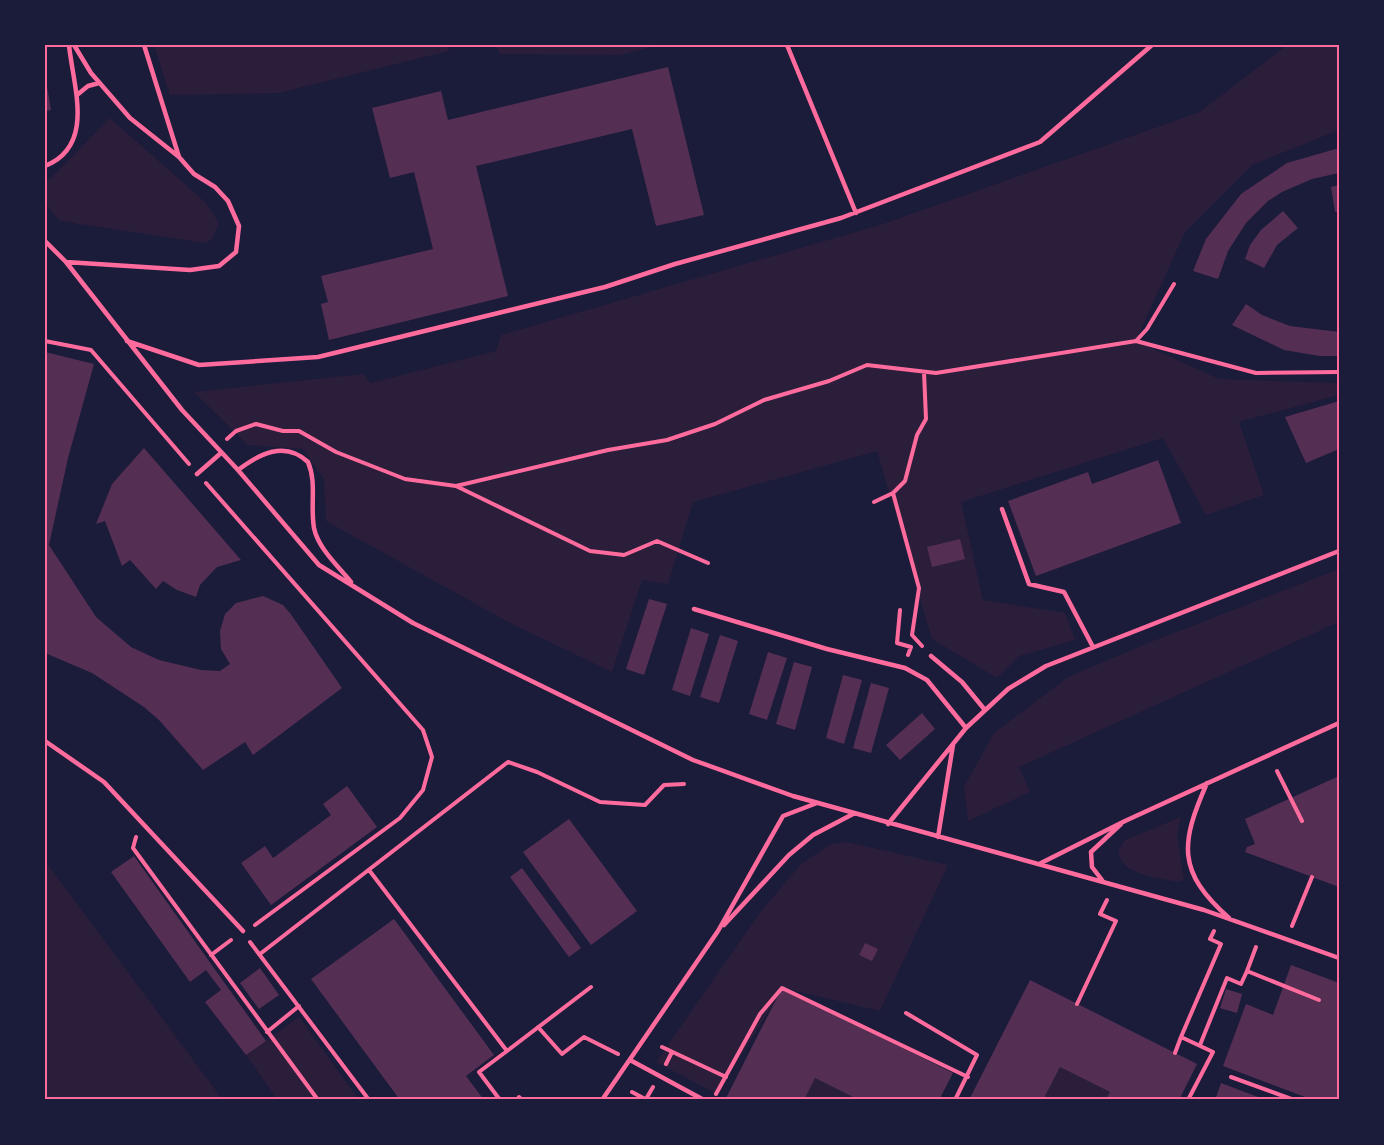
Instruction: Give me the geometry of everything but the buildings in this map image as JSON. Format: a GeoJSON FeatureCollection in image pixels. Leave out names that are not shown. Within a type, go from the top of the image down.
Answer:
{"type":"FeatureCollection","features":[{"type":"Feature","properties":{"kind":"lane"},"geometry":{"type":"LineString","coordinates":[[66,262],[190,270],[219,266],[236,252],[239,226],[228,201],[215,187],[194,174],[179,156],[130,118],[99,83],[71,45]]}},
{"type":"Feature","properties":{"kind":"lane"},"geometry":{"type":"LineString","coordinates":[[45,166],[66,152],[74,139],[78,123],[71,45]]}},
{"type":"Feature","properties":{"kind":"lane"},"geometry":{"type":"LineString","coordinates":[[144,45],[179,156]]}},
{"type":"Feature","properties":{"kind":"lane"},"geometry":{"type":"LineString","coordinates":[[787,45],[856,213]]}},
{"type":"Feature","properties":{"kind":"lane"},"geometry":{"type":"LineString","coordinates":[[127,341],[199,365],[318,357],[604,287],[675,264],[856,213],[1040,142],[1152,45]]}},
{"type":"Feature","properties":{"kind":"lane"},"geometry":{"type":"LineString","coordinates":[[77,96],[88,86],[99,83]]}},
{"type":"Feature","properties":{"kind":"lane"},"geometry":{"type":"LineString","coordinates":[[45,241],[66,262],[182,410],[238,470],[319,565],[413,623],[693,760],[853,814],[1102,880],[1231,920],[1339,958]]}},
{"type":"Feature","properties":{"kind":"lane"},"geometry":{"type":"LineString","coordinates":[[238,470],[256,456],[268,451],[292,452],[303,458],[311,470],[313,480],[312,510],[318,540],[355,586]]}},
{"type":"Feature","properties":{"kind":"lane"},"geometry":{"type":"LineString","coordinates":[[197,474],[221,453]]}},
{"type":"Feature","properties":{"kind":"lane"},"geometry":{"type":"LineString","coordinates":[[1002,509],[1029,584],[1064,592],[1093,647]]}},
{"type":"Feature","properties":{"kind":"lane"},"geometry":{"type":"LineString","coordinates":[[888,824],[966,728],[1008,689],[1046,666],[1339,551]]}},
{"type":"Feature","properties":{"kind":"lane"},"geometry":{"type":"LineString","coordinates":[[694,609],[827,649],[905,668],[927,680],[966,728]]}},
{"type":"Feature","properties":{"kind":"lane"},"geometry":{"type":"LineString","coordinates":[[931,656],[962,682],[985,710]]}},
{"type":"Feature","properties":{"kind":"lane"},"geometry":{"type":"LineString","coordinates":[[1041,863],[1125,821],[1339,723]]}},
{"type":"Feature","properties":{"kind":"lane"},"geometry":{"type":"LineString","coordinates":[[45,741],[104,782],[243,931]]}},
{"type":"Feature","properties":{"kind":"lane"},"geometry":{"type":"LineString","coordinates":[[938,837],[952,745]]}},
{"type":"Feature","properties":{"kind":"lane"},"geometry":{"type":"LineString","coordinates":[[1207,783],[1188,832],[1187,853],[1198,885],[1231,920]]}},
{"type":"Feature","properties":{"kind":"lane"},"geometry":{"type":"LineString","coordinates":[[602,1100],[718,931],[783,816],[817,803]]}},
{"type":"Feature","properties":{"kind":"lane"},"geometry":{"type":"LineString","coordinates":[[718,931],[789,855],[824,828],[853,814]]}},
{"type":"Feature","properties":{"kind":"lane"},"geometry":{"type":"LineString","coordinates":[[1102,880],[1092,867],[1091,852],[1125,821]]}},
{"type":"Feature","properties":{"kind":"lane"},"geometry":{"type":"LineString","coordinates":[[630,1060],[704,1100]]}},
{"type":"Feature","properties":{"kind":"path"},"geometry":{"type":"LineString","coordinates":[[1136,341],[1147,329],[1174,284]]}},
{"type":"Feature","properties":{"kind":"path"},"geometry":{"type":"LineString","coordinates":[[45,340],[91,350],[423,730],[432,757],[423,790],[400,818],[211,955]]}},
{"type":"Feature","properties":{"kind":"path"},"geometry":{"type":"LineString","coordinates":[[456,486],[608,450],[667,440],[715,424],[764,400],[829,381],[867,365],[936,373],[1136,341],[1256,373],[1339,372]]}},
{"type":"Feature","properties":{"kind":"path"},"geometry":{"type":"LineString","coordinates":[[874,502],[893,494],[905,481],[917,435],[926,419],[924,372]]}},
{"type":"Feature","properties":{"kind":"path"},"geometry":{"type":"LineString","coordinates":[[216,447],[236,431],[256,424],[283,431],[299,431],[336,452],[405,479],[456,486],[542,530],[590,551],[624,555],[657,541],[708,562]]}},
{"type":"Feature","properties":{"kind":"path"},"geometry":{"type":"LineString","coordinates":[[893,494],[920,588],[912,635],[931,656]]}},
{"type":"Feature","properties":{"kind":"path"},"geometry":{"type":"LineString","coordinates":[[897,644],[900,610]]}},
{"type":"Feature","properties":{"kind":"path"},"geometry":{"type":"LineString","coordinates":[[260,954],[508,762],[537,772],[600,802],[645,805],[664,785],[684,784]]}},
{"type":"Feature","properties":{"kind":"path"},"geometry":{"type":"LineString","coordinates":[[1277,771],[1302,822]]}},
{"type":"Feature","properties":{"kind":"path"},"geometry":{"type":"LineString","coordinates":[[140,822],[133,848],[318,1100]]}},
{"type":"Feature","properties":{"kind":"path"},"geometry":{"type":"LineString","coordinates":[[369,870],[507,1051]]}},
{"type":"Feature","properties":{"kind":"path"},"geometry":{"type":"LineString","coordinates":[[1292,927],[1312,877]]}},
{"type":"Feature","properties":{"kind":"path"},"geometry":{"type":"LineString","coordinates":[[1077,1004],[1116,921],[1100,914],[1107,900]]}},
{"type":"Feature","properties":{"kind":"path"},"geometry":{"type":"LineString","coordinates":[[243,931],[369,1100]]}},
{"type":"Feature","properties":{"kind":"path"},"geometry":{"type":"LineString","coordinates":[[1175,1053],[1221,944],[1210,939],[1214,931]]}},
{"type":"Feature","properties":{"kind":"path"},"geometry":{"type":"LineString","coordinates":[[1200,1045],[1227,978],[1241,984],[1256,947]]}},
{"type":"Feature","properties":{"kind":"path"},"geometry":{"type":"LineString","coordinates":[[1247,971],[1320,1000]]}},
{"type":"Feature","properties":{"kind":"path"},"geometry":{"type":"LineString","coordinates":[[500,1100],[479,1072],[591,987]]}},
{"type":"Feature","properties":{"kind":"path"},"geometry":{"type":"LineString","coordinates":[[713,1100],[760,1014],[782,988],[968,1077]]}},
{"type":"Feature","properties":{"kind":"path"},"geometry":{"type":"LineString","coordinates":[[267,1032],[299,1006]]}},
{"type":"Feature","properties":{"kind":"path"},"geometry":{"type":"LineString","coordinates":[[906,1013],[977,1055],[955,1100]]}},
{"type":"Feature","properties":{"kind":"path"},"geometry":{"type":"LineString","coordinates":[[538,1028],[562,1054],[584,1037],[630,1060]]}},
{"type":"Feature","properties":{"kind":"path"},"geometry":{"type":"LineString","coordinates":[[1181,1037],[1213,1052],[1188,1100]]}},
{"type":"Feature","properties":{"kind":"path"},"geometry":{"type":"LineString","coordinates":[[662,1047],[726,1077]]}},
{"type":"Feature","properties":{"kind":"path"},"geometry":{"type":"LineString","coordinates":[[1231,1077],[1294,1100]]}},
{"type":"Feature","properties":{"kind":"path"},"geometry":{"type":"LineString","coordinates":[[632,1092],[648,1100]]}},
{"type":"Feature","properties":{"kind":"shaded area"},"geometry":{"type":"Polygon","coordinates":[[[154,45],[447,45],[449,51],[278,93],[170,95],[154,45]]]}},
{"type":"Feature","properties":{"kind":"shaded area"},"geometry":{"type":"Polygon","coordinates":[[[495,45],[660,45],[620,55],[500,54],[495,45]]]}},
{"type":"Feature","properties":{"kind":"shaded area"},"geometry":{"type":"Polygon","coordinates":[[[1287,45],[1339,45],[1339,130],[1252,165],[1185,232],[1136,341],[1219,379],[1339,383],[1339,395],[1239,422],[1264,495],[1206,515],[1163,438],[961,502],[983,600],[1065,613],[1075,640],[1019,656],[997,678],[932,639],[877,451],[693,502],[668,584],[642,580],[612,672],[510,623],[326,521],[324,479],[303,449],[248,445],[194,392],[363,374],[371,383],[496,351],[501,335],[883,224],[1200,112],[1287,45]]]}},
{"type":"Feature","properties":{"kind":"shaded area"},"geometry":{"type":"Polygon","coordinates":[[[110,118],[205,202],[219,223],[212,239],[206,243],[59,220],[45,203],[45,181],[50,179],[110,118]]]}},
{"type":"Feature","properties":{"kind":"shaded area"},"geometry":{"type":"Polygon","coordinates":[[[1339,569],[1339,622],[1019,767],[1030,792],[968,821],[964,787],[994,733],[1068,677],[1153,641],[1339,569]]]}},
{"type":"Feature","properties":{"kind":"shaded area"},"geometry":{"type":"Polygon","coordinates":[[[1181,817],[1177,835],[1184,880],[1178,882],[1151,877],[1126,866],[1118,851],[1125,840],[1181,817]]]}},
{"type":"Feature","properties":{"kind":"shaded area"},"geometry":{"type":"Polygon","coordinates":[[[847,842],[948,865],[880,1011],[783,988],[717,1094],[656,1062],[761,911],[801,864],[831,844],[847,842]]]}},
{"type":"Feature","properties":{"kind":"shaded area"},"geometry":{"type":"Polygon","coordinates":[[[45,861],[223,1100],[45,1100],[45,861]]]}},
{"type":"Feature","properties":{"kind":"shaded area"},"geometry":{"type":"Polygon","coordinates":[[[299,1017],[359,1100],[278,1100],[246,1055],[299,1017]]]}},
{"type":"Feature","properties":{"kind":"shaded area"},"geometry":{"type":"Polygon","coordinates":[[[1060,1067],[1110,1092],[1106,1100],[1043,1100],[1060,1067]]]}},
{"type":"Feature","properties":{"kind":"shaded area"},"geometry":{"type":"Polygon","coordinates":[[[815,1078],[859,1100],[804,1100],[815,1078]]]}}]}
